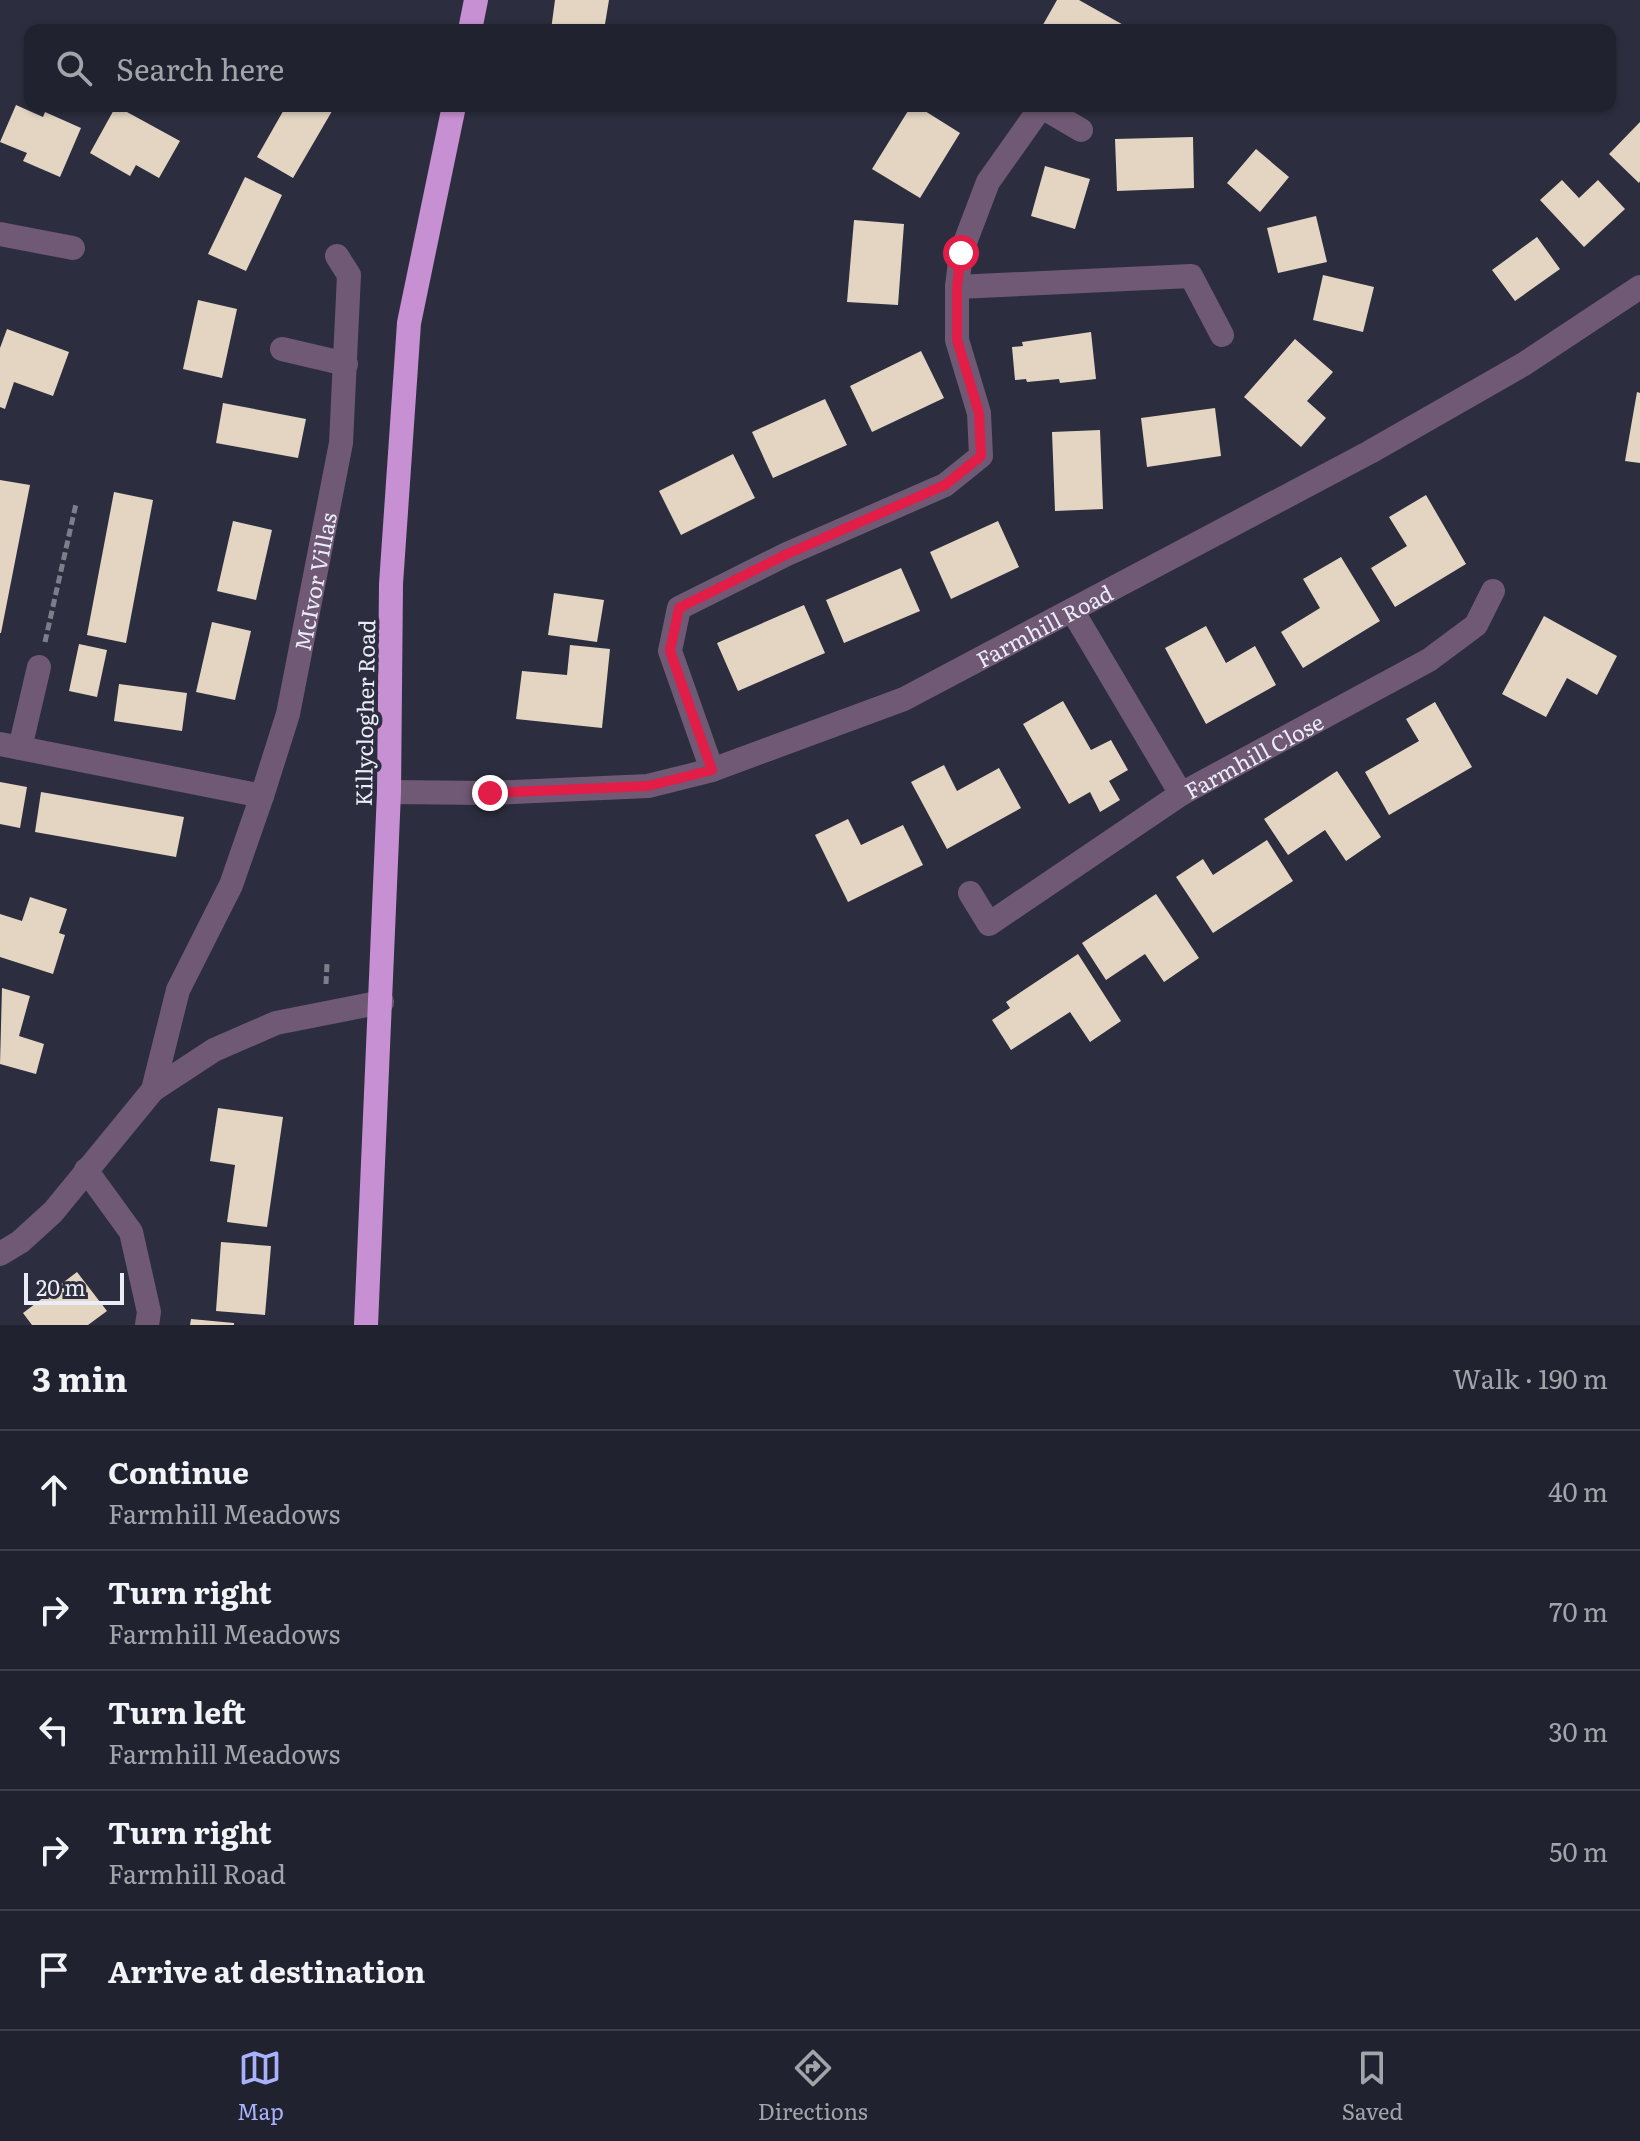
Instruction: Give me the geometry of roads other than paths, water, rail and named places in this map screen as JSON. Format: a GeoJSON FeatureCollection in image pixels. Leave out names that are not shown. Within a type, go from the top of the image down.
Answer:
{"type":"FeatureCollection","features":[{"type":"Feature","properties":{"kind":"highway"},"geometry":{"type":"LineString","coordinates":[[471,24],[476,0]]}},
{"type":"Feature","properties":{"kind":"highway","name":"Killyclogher Road"},"geometry":{"type":"LineString","coordinates":[[366,1325],[382,1002],[389,792],[391,584],[409,323],[453,112]]}},
{"type":"Feature","properties":{"kind":"street"},"geometry":{"type":"LineString","coordinates":[[712,770],[670,651],[679,608],[787,554],[945,485],[981,456],[979,413],[957,340],[957,287],[961,253],[988,182],[1036,112]]}},
{"type":"Feature","properties":{"kind":"street"},"geometry":{"type":"LineString","coordinates":[[1050,112],[1081,130]]}},
{"type":"Feature","properties":{"kind":"street"},"geometry":{"type":"LineString","coordinates":[[0,234],[73,248]]}},
{"type":"Feature","properties":{"kind":"street","name":"McIvor Villas"},"geometry":{"type":"LineString","coordinates":[[153,1090],[178,990],[231,885],[288,714],[341,443],[349,275],[337,256]]}},
{"type":"Feature","properties":{"kind":"street"},"geometry":{"type":"LineString","coordinates":[[957,287],[1191,276],[1222,335]]}},
{"type":"Feature","properties":{"kind":"street","name":"Farmhill Road"},"geometry":{"type":"LineString","coordinates":[[389,792],[490,793],[648,786],[712,770],[904,699],[1370,452],[1524,364],[1640,287]]}},
{"type":"Feature","properties":{"kind":"street"},"geometry":{"type":"LineString","coordinates":[[282,349],[346,364]]}},
{"type":"Feature","properties":{"kind":"street","name":"Farmhill Close"},"geometry":{"type":"LineString","coordinates":[[1072,610],[1181,794],[1429,660],[1476,625],[1493,591]]}},
{"type":"Feature","properties":{"kind":"street"},"geometry":{"type":"LineString","coordinates":[[39,667],[10,746],[262,796]]}},
{"type":"Feature","properties":{"kind":"street"},"geometry":{"type":"LineString","coordinates":[[970,893],[989,924],[1181,794]]}},
{"type":"Feature","properties":{"kind":"street"},"geometry":{"type":"LineString","coordinates":[[0,1254],[20,1242],[53,1212],[153,1090],[214,1050],[276,1023],[382,1002]]}},
{"type":"Feature","properties":{"kind":"street"},"geometry":{"type":"LineString","coordinates":[[86,1170],[131,1232],[149,1312],[147,1325]]}}]}
